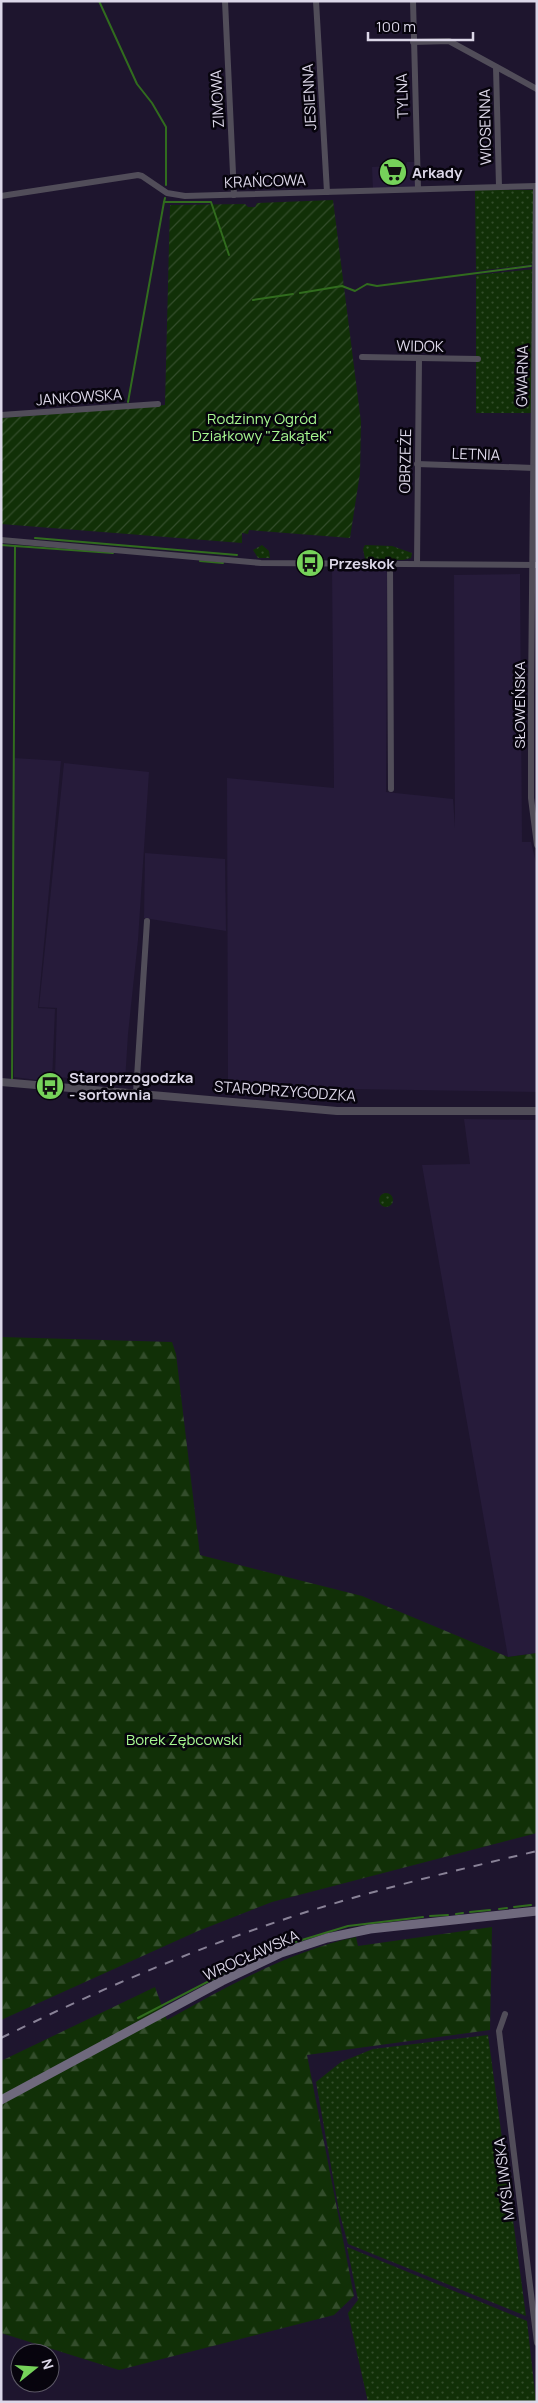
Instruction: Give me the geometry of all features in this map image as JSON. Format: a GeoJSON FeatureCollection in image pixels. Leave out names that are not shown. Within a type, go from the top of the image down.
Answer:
{"type":"FeatureCollection","features":[{"type":"Feature","properties":{"kind":"main road","name":"WROCŁAWSKA"},"geometry":{"type":"LineString","coordinates":[[1,2100],[222,1980],[304,1945],[370,1929],[537,1911]]}},
{"type":"Feature","properties":{"kind":"street","name":"ZIMOWA"},"geometry":{"type":"LineString","coordinates":[[225,1],[234,195]]}},
{"type":"Feature","properties":{"kind":"street","name":"JESIENNA"},"geometry":{"type":"LineString","coordinates":[[316,1],[326,192]]}},
{"type":"Feature","properties":{"kind":"street","name":"TYLNA"},"geometry":{"type":"LineString","coordinates":[[413,1],[418,189]]}},
{"type":"Feature","properties":{"kind":"street"},"geometry":{"type":"LineString","coordinates":[[413,42],[449,41],[537,89]]}},
{"type":"Feature","properties":{"kind":"street","name":"WIOSENNA"},"geometry":{"type":"LineString","coordinates":[[496,67],[499,187]]}},
{"type":"Feature","properties":{"kind":"street","name":"KRAŃCOWA"},"geometry":{"type":"LineString","coordinates":[[1,196],[138,175],[166,193],[174,195],[536,186]]}},
{"type":"Feature","properties":{"kind":"street","name":"GWARNA"},"geometry":{"type":"LineString","coordinates":[[534,565],[536,186]]}},
{"type":"Feature","properties":{"kind":"street","name":"WIDOK"},"geometry":{"type":"LineString","coordinates":[[362,357],[478,358]]}},
{"type":"Feature","properties":{"kind":"street","name":"OBRZEŻE"},"geometry":{"type":"LineString","coordinates":[[417,564],[419,358]]}},
{"type":"Feature","properties":{"kind":"street","name":"JANKOWSKA"},"geometry":{"type":"LineString","coordinates":[[1,415],[158,404]]}},
{"type":"Feature","properties":{"kind":"street","name":"LETNIA"},"geometry":{"type":"LineString","coordinates":[[417,464],[534,468]]}},
{"type":"Feature","properties":{"kind":"street"},"geometry":{"type":"LineString","coordinates":[[1,540],[261,562],[534,565]]}},
{"type":"Feature","properties":{"kind":"street"},"geometry":{"type":"LineString","coordinates":[[390,564],[391,789]]}},
{"type":"Feature","properties":{"kind":"street","name":"SŁOWEŃSKA"},"geometry":{"type":"LineString","coordinates":[[534,565],[531,798],[537,845]]}},
{"type":"Feature","properties":{"kind":"street"},"geometry":{"type":"LineString","coordinates":[[136,1094],[147,921]]}},
{"type":"Feature","properties":{"kind":"street","name":"STAROPRZYGODZKA"},"geometry":{"type":"LineString","coordinates":[[1,1082],[337,1110],[537,1111]]}},
{"type":"Feature","properties":{"kind":"street","name":"MYŚLIWSKA"},"geometry":{"type":"LineString","coordinates":[[505,2014],[499,2031],[537,2343]]}},
{"type":"Feature","properties":{"kind":"shaded area"},"geometry":{"type":"Polygon","coordinates":[[[407,162],[416,162],[417,188],[373,190],[372,167],[406,165],[407,162]]]}},
{"type":"Feature","properties":{"kind":"shaded area"},"geometry":{"type":"Polygon","coordinates":[[[332,567],[387,569],[386,792],[453,799],[455,828],[454,575],[520,574],[522,842],[531,842],[537,867],[537,1092],[228,1087],[227,778],[334,788],[332,567]]]}},
{"type":"Feature","properties":{"kind":"shaded area"},"geometry":{"type":"Polygon","coordinates":[[[14,758],[61,761],[38,1008],[55,1009],[52,1082],[14,1077],[14,758]]]}},
{"type":"Feature","properties":{"kind":"shaded area"},"geometry":{"type":"Polygon","coordinates":[[[64,763],[149,772],[138,940],[125,1082],[55,1077],[57,1008],[39,1007],[64,763]]]}},
{"type":"Feature","properties":{"kind":"shaded area"},"geometry":{"type":"Polygon","coordinates":[[[145,853],[225,859],[226,931],[144,918],[145,853]]]}},
{"type":"Feature","properties":{"kind":"shaded area"},"geometry":{"type":"Polygon","coordinates":[[[464,1119],[537,1120],[537,1653],[508,1657],[422,1165],[470,1164],[464,1119]]]}},
{"type":"Feature","properties":{"kind":"green space"},"geometry":{"type":"Polygon","coordinates":[[[475,190],[535,190],[535,264],[476,271],[475,190]]]}},
{"type":"Feature","properties":{"kind":"green space","name":"Rodzinny Ogród Działkowy \"Zakątek\""},"geometry":{"type":"Polygon","coordinates":[[[333,200],[361,422],[360,473],[350,538],[249,530],[248,534],[242,533],[242,543],[1,524],[1,418],[165,405],[170,205],[245,204],[248,207],[255,207],[257,203],[333,200]]]}},
{"type":"Feature","properties":{"kind":"green space"},"geometry":{"type":"Polygon","coordinates":[[[534,269],[533,413],[476,413],[476,275],[534,269]]]}},
{"type":"Feature","properties":{"kind":"green space"},"geometry":{"type":"Polygon","coordinates":[[[262,545],[269,551],[270,558],[258,558],[253,550],[262,545]]]}},
{"type":"Feature","properties":{"kind":"green space"},"geometry":{"type":"Polygon","coordinates":[[[365,545],[392,546],[412,553],[411,558],[403,560],[365,559],[363,549],[365,545]]]}},
{"type":"Feature","properties":{"kind":"green space"},"geometry":{"type":"Polygon","coordinates":[[[383,1193],[389,1193],[393,1200],[389,1207],[383,1207],[379,1203],[379,1197],[383,1193]]]}},
{"type":"Feature","properties":{"kind":"green space","name":"Borek Zębcowski"},"geometry":{"type":"Polygon","coordinates":[[[1,1337],[172,1342],[176,1354],[200,1555],[362,1596],[508,1657],[537,1653],[537,1833],[272,1902],[198,1931],[1,2020],[1,1337]]]}},
{"type":"Feature","properties":{"kind":"green space"},"geometry":{"type":"Polygon","coordinates":[[[492,1927],[490,2030],[307,2055],[354,2296],[334,2315],[119,2370],[60,2352],[60,2343],[33,2343],[1,2333],[1,2061],[155,1987],[167,2020],[259,1971],[307,1951],[356,1937],[358,1946],[492,1927]]]}},
{"type":"Feature","properties":{"kind":"green space"},"geometry":{"type":"Polygon","coordinates":[[[488,2035],[526,2316],[348,2244],[339,2211],[316,2082],[341,2062],[373,2049],[488,2035]]]}},
{"type":"Feature","properties":{"kind":"green space"},"geometry":{"type":"Polygon","coordinates":[[[347,2247],[527,2321],[536,2402],[368,2402],[348,2313],[358,2300],[347,2247]]]}},
{"type":"Feature","properties":{"kind":"waterway"},"geometry":{"type":"LineString","coordinates":[[99,1],[137,84],[152,103],[166,127],[166,185]]}},
{"type":"Feature","properties":{"kind":"waterway"},"geometry":{"type":"LineString","coordinates":[[165,198],[164,202],[211,202],[229,255]]}},
{"type":"Feature","properties":{"kind":"waterway"},"geometry":{"type":"LineString","coordinates":[[128,402],[164,202]]}},
{"type":"Feature","properties":{"kind":"waterway"},"geometry":{"type":"LineString","coordinates":[[300,293],[342,286],[355,291],[367,284],[377,286],[531,266]]}},
{"type":"Feature","properties":{"kind":"waterway"},"geometry":{"type":"LineString","coordinates":[[253,300],[293,294]]}},
{"type":"Feature","properties":{"kind":"waterway"},"geometry":{"type":"LineString","coordinates":[[35,538],[237,555]]}},
{"type":"Feature","properties":{"kind":"waterway"},"geometry":{"type":"LineString","coordinates":[[1,545],[113,553]]}},
{"type":"Feature","properties":{"kind":"waterway"},"geometry":{"type":"LineString","coordinates":[[12,1079],[15,546]]}},
{"type":"Feature","properties":{"kind":"waterway"},"geometry":{"type":"LineString","coordinates":[[200,561],[223,563]]}},
{"type":"Feature","properties":{"kind":"waterway"},"geometry":{"type":"LineString","coordinates":[[514,1907],[531,1905]]}},
{"type":"Feature","properties":{"kind":"waterway"},"geometry":{"type":"LineString","coordinates":[[499,1909],[507,1908]]}},
{"type":"Feature","properties":{"kind":"waterway"},"geometry":{"type":"LineString","coordinates":[[470,1912],[490,1910]]}},
{"type":"Feature","properties":{"kind":"waterway"},"geometry":{"type":"LineString","coordinates":[[456,1914],[463,1913]]}},
{"type":"Feature","properties":{"kind":"waterway"},"geometry":{"type":"LineString","coordinates":[[430,1916],[448,1915]]}},
{"type":"Feature","properties":{"kind":"waterway"},"geometry":{"type":"LineString","coordinates":[[138,2018],[269,1950],[348,1926],[423,1917]]}},
{"type":"Feature","properties":{"kind":"railway"},"geometry":{"type":"LineString","coordinates":[[1,2038],[71,2004],[142,1973],[251,1931],[380,1890],[537,1851]]}},
{"type":"Feature","properties":{"kind":"place","name":"Arkady"},"geometry":{"type":"Point","coordinates":[393,172]}},
{"type":"Feature","properties":{"kind":"place","name":"Przeskok"},"geometry":{"type":"Point","coordinates":[310,563]}},
{"type":"Feature","properties":{"kind":"place","name":"Staroprzogodzka - sortownia"},"geometry":{"type":"Point","coordinates":[50,1086]}}]}
